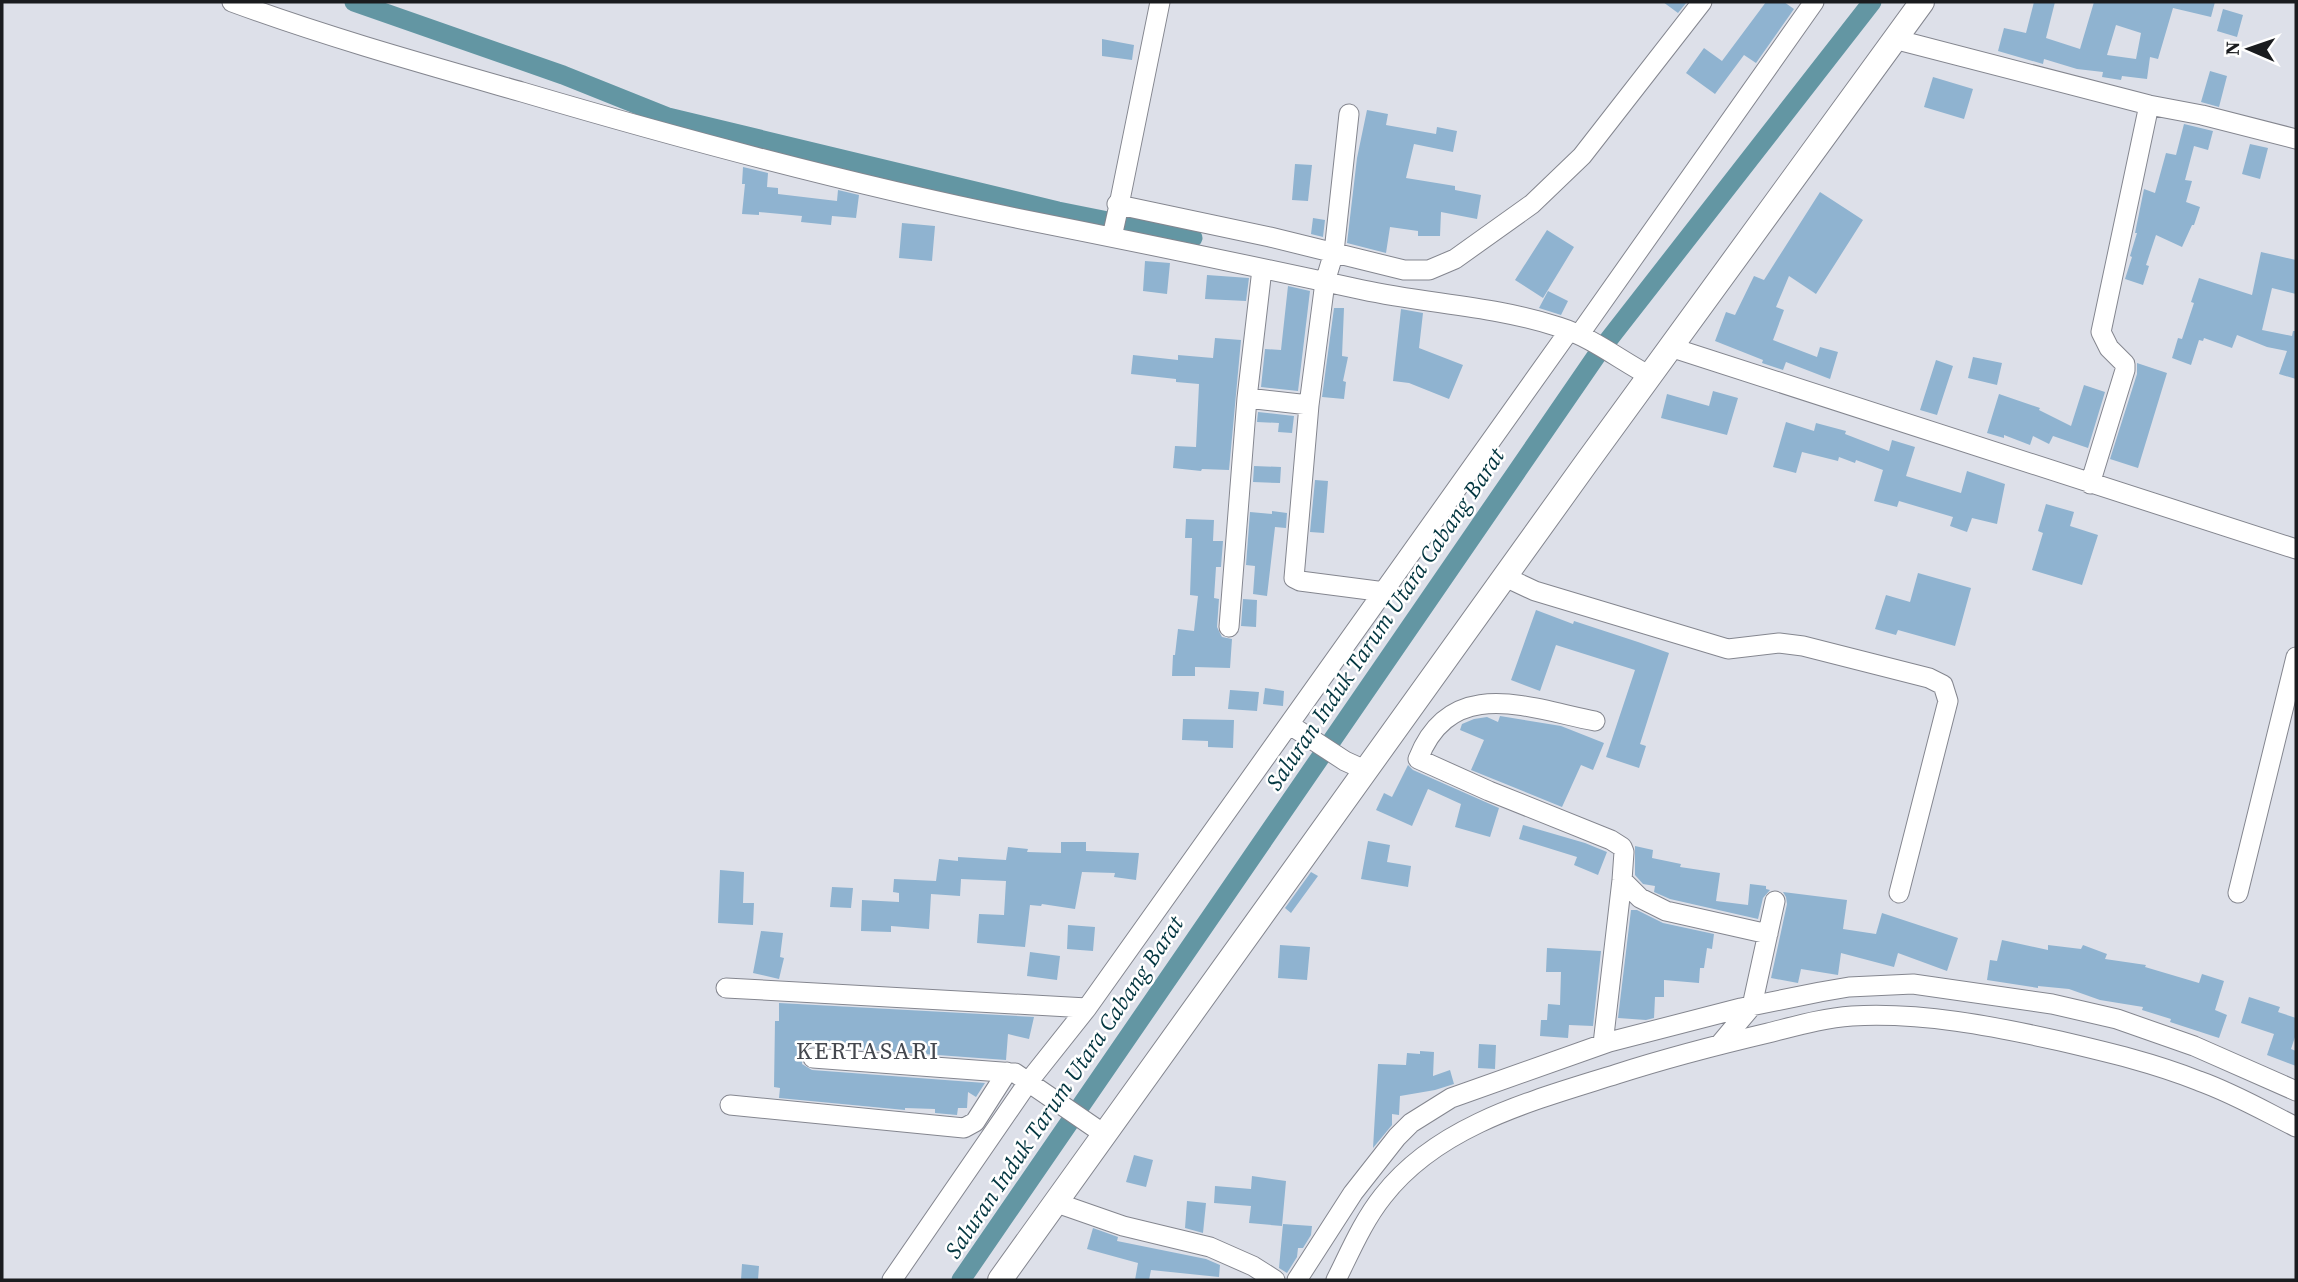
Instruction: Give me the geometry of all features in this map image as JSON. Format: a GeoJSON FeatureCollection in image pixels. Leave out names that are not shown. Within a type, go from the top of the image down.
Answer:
{"type":"FeatureCollection","features":[{"type":"Feature","properties":{"kind":"main road"},"geometry":{"type":"LineString","coordinates":[[1000,1280],[1057,1203],[1098,1130],[1356,766],[1414,708],[1510,579],[1642,372],[1670,347],[1922,2]]}},
{"type":"Feature","properties":{"kind":"street"},"geometry":{"type":"LineString","coordinates":[[232,2],[311,31],[722,149],[928,200],[1113,235],[1262,269],[1330,267],[1404,284],[1455,259],[1532,204],[1561,179],[1702,2]]}},
{"type":"Feature","properties":{"kind":"street"},"geometry":{"type":"LineString","coordinates":[[1113,235],[1160,2]]}},
{"type":"Feature","properties":{"kind":"street"},"geometry":{"type":"LineString","coordinates":[[892,1280],[1087,1008],[1295,728],[1385,592],[1814,2]]}},
{"type":"Feature","properties":{"kind":"street"},"geometry":{"type":"LineString","coordinates":[[1894,39],[2149,105],[2202,114],[2296,139]]}},
{"type":"Feature","properties":{"kind":"street"},"geometry":{"type":"LineString","coordinates":[[2090,484],[2125,370],[2125,364],[2109,348],[2101,332],[2149,105]]}},
{"type":"Feature","properties":{"kind":"street"},"geometry":{"type":"LineString","coordinates":[[1349,114],[1309,405],[1294,578],[1385,592]]}},
{"type":"Feature","properties":{"kind":"street"},"geometry":{"type":"LineString","coordinates":[[1118,206],[1574,333],[1642,372]]}},
{"type":"Feature","properties":{"kind":"street"},"geometry":{"type":"LineString","coordinates":[[1228,627],[1247,398],[1262,269]]}},
{"type":"Feature","properties":{"kind":"street"},"geometry":{"type":"LineString","coordinates":[[1670,347],[2296,549]]}},
{"type":"Feature","properties":{"kind":"street"},"geometry":{"type":"LineString","coordinates":[[1247,398],[1309,405]]}},
{"type":"Feature","properties":{"kind":"street"},"geometry":{"type":"LineString","coordinates":[[1510,579],[1535,591],[1728,649],[1779,643],[1802,646],[1930,678],[1943,685],[1948,701],[1899,894]]}},
{"type":"Feature","properties":{"kind":"street"},"geometry":{"type":"LineString","coordinates":[[2238,893],[2296,657]]}},
{"type":"Feature","properties":{"kind":"street"},"geometry":{"type":"LineString","coordinates":[[1595,721],[1527,707],[1483,703],[1464,708],[1439,720],[1419,759],[1489,792],[1620,845],[1624,852],[1622,880],[1603,1044]]}},
{"type":"Feature","properties":{"kind":"street"},"geometry":{"type":"LineString","coordinates":[[1414,708],[1439,720]]}},
{"type":"Feature","properties":{"kind":"street"},"geometry":{"type":"LineString","coordinates":[[1295,728],[1356,766]]}},
{"type":"Feature","properties":{"kind":"street"},"geometry":{"type":"LineString","coordinates":[[1622,880],[1640,898],[1658,908],[1768,933]]}},
{"type":"Feature","properties":{"kind":"street"},"geometry":{"type":"LineString","coordinates":[[1720,1044],[1752,1006],[1775,901]]}},
{"type":"Feature","properties":{"kind":"street"},"geometry":{"type":"LineString","coordinates":[[1297,1280],[1372,1168],[1397,1137],[1412,1123],[1451,1098],[1603,1044],[1752,1006],[1849,987],[1913,984],[2052,1004],[2117,1019],[2193,1046],[2296,1091]]}},
{"type":"Feature","properties":{"kind":"street"},"geometry":{"type":"LineString","coordinates":[[726,988],[1087,1008]]}},
{"type":"Feature","properties":{"kind":"street"},"geometry":{"type":"LineString","coordinates":[[1336,1280],[1370,1214],[1384,1194],[1440,1144],[1473,1126],[1534,1100],[1659,1060],[1824,1019],[1878,1016],[1950,1021],[2012,1031],[2137,1059],[2200,1081],[2296,1127]]}},
{"type":"Feature","properties":{"kind":"street"},"geometry":{"type":"LineString","coordinates":[[813,1058],[1007,1072],[1034,1085],[1098,1130]]}},
{"type":"Feature","properties":{"kind":"street"},"geometry":{"type":"LineString","coordinates":[[730,1105],[964,1128],[975,1122],[1007,1072]]}},
{"type":"Feature","properties":{"kind":"street"},"geometry":{"type":"LineString","coordinates":[[1057,1203],[1123,1226],[1210,1247],[1253,1266],[1275,1280]]}},
{"type":"Feature","properties":{"kind":"building"},"geometry":{"type":"Polygon","coordinates":[[[1663,2],[1687,2],[1678,13],[1663,2]]]}},
{"type":"Feature","properties":{"kind":"building"},"geometry":{"type":"Polygon","coordinates":[[[1766,2],[1784,2],[1794,9],[1756,63],[1744,55],[1715,94],[1686,73],[1704,48],[1722,61],[1766,2]]]}},
{"type":"Feature","properties":{"kind":"building"},"geometry":{"type":"Polygon","coordinates":[[[2034,2],[2055,2],[2046,38],[2080,49],[2094,2],[2215,2],[2211,17],[2173,8],[2158,59],[2150,57],[2147,79],[2122,76],[2121,80],[2102,77],[2103,72],[2077,69],[2044,59],[2043,64],[1998,51],[2004,28],[2026,33],[2034,2]],[[2116,25],[2107,55],[2136,59],[2141,33],[2116,25]]]}},
{"type":"Feature","properties":{"kind":"building"},"geometry":{"type":"Polygon","coordinates":[[[2223,9],[2243,15],[2237,37],[2217,31],[2223,9]]]}},
{"type":"Feature","properties":{"kind":"building"},"geometry":{"type":"Polygon","coordinates":[[[1102,39],[1134,45],[1132,60],[1102,56],[1102,39]]]}},
{"type":"Feature","properties":{"kind":"building"},"geometry":{"type":"Polygon","coordinates":[[[2210,71],[2227,76],[2219,107],[2201,102],[2210,71]]]}},
{"type":"Feature","properties":{"kind":"building"},"geometry":{"type":"Polygon","coordinates":[[[1933,77],[1973,89],[1964,119],[1924,107],[1933,77]]]}},
{"type":"Feature","properties":{"kind":"building"},"geometry":{"type":"Polygon","coordinates":[[[1367,110],[1388,114],[1386,125],[1436,134],[1437,127],[1457,131],[1453,152],[1414,144],[1406,178],[1455,186],[1455,190],[1481,195],[1477,219],[1441,212],[1440,236],[1418,236],[1418,231],[1390,227],[1386,253],[1347,243],[1357,158],[1367,110]]]}},
{"type":"Feature","properties":{"kind":"building"},"geometry":{"type":"Polygon","coordinates":[[[2184,124],[2213,131],[2208,150],[2194,146],[2185,180],[2192,181],[2186,202],[2200,207],[2182,247],[2156,235],[2146,265],[2149,266],[2143,285],[2125,279],[2132,257],[2130,256],[2137,233],[2144,189],[2155,193],[2166,153],[2176,155],[2184,124]]]}},
{"type":"Feature","properties":{"kind":"building"},"geometry":{"type":"Polygon","coordinates":[[[2250,144],[2268,148],[2260,179],[2242,174],[2250,144]]]}},
{"type":"Feature","properties":{"kind":"building"},"geometry":{"type":"Polygon","coordinates":[[[1295,164],[1312,165],[1308,201],[1292,200],[1295,164]]]}},
{"type":"Feature","properties":{"kind":"building"},"geometry":{"type":"Polygon","coordinates":[[[743,167],[768,173],[767,187],[778,188],[778,194],[837,201],[838,190],[859,195],[856,218],[832,216],[831,225],[801,222],[802,216],[759,212],[759,215],[742,214],[745,184],[742,184],[743,167]]]}},
{"type":"Feature","properties":{"kind":"building"},"geometry":{"type":"Polygon","coordinates":[[[1820,192],[1863,220],[1816,294],[1789,276],[1776,307],[1784,310],[1773,340],[1817,357],[1820,347],[1838,352],[1830,379],[1786,362],[1783,370],[1715,341],[1726,312],[1735,315],[1754,276],[1764,280],[1820,192]]]}},
{"type":"Feature","properties":{"kind":"building"},"geometry":{"type":"Polygon","coordinates":[[[1313,218],[1325,220],[1323,237],[1311,234],[1313,218]]]}},
{"type":"Feature","properties":{"kind":"building"},"geometry":{"type":"Polygon","coordinates":[[[902,223],[935,226],[932,261],[899,258],[902,223]]]}},
{"type":"Feature","properties":{"kind":"building"},"geometry":{"type":"Polygon","coordinates":[[[1547,230],[1574,247],[1543,298],[1515,280],[1547,230]]]}},
{"type":"Feature","properties":{"kind":"building"},"geometry":{"type":"Polygon","coordinates":[[[2261,252],[2296,260],[2296,294],[2272,288],[2262,330],[2292,336],[2293,331],[2296,331],[2296,379],[2279,374],[2287,351],[2267,347],[2237,335],[2232,348],[2204,338],[2203,341],[2199,340],[2191,365],[2172,358],[2178,338],[2182,339],[2199,278],[2252,295],[2261,252]]]}},
{"type":"Feature","properties":{"kind":"building"},"geometry":{"type":"Polygon","coordinates":[[[1145,261],[1170,263],[1167,294],[1143,291],[1145,261]]]}},
{"type":"Feature","properties":{"kind":"building"},"geometry":{"type":"Polygon","coordinates":[[[1207,275],[1249,278],[1246,301],[1205,299],[1207,275]]]}},
{"type":"Feature","properties":{"kind":"building"},"geometry":{"type":"Polygon","coordinates":[[[1288,286],[1310,291],[1298,391],[1261,387],[1265,349],[1281,350],[1288,286]]]}},
{"type":"Feature","properties":{"kind":"building"},"geometry":{"type":"Polygon","coordinates":[[[1548,291],[1568,301],[1561,315],[1539,308],[1548,291]]]}},
{"type":"Feature","properties":{"kind":"building"},"geometry":{"type":"Polygon","coordinates":[[[1334,308],[1344,308],[1342,356],[1348,357],[1343,381],[1346,382],[1344,399],[1322,397],[1334,308]]]}},
{"type":"Feature","properties":{"kind":"building"},"geometry":{"type":"Polygon","coordinates":[[[1401,309],[1423,313],[1419,348],[1463,365],[1449,399],[1409,383],[1393,381],[1401,309]]]}},
{"type":"Feature","properties":{"kind":"building"},"geometry":{"type":"Polygon","coordinates":[[[1215,338],[1241,340],[1229,470],[1173,468],[1175,446],[1196,447],[1199,384],[1131,374],[1133,355],[1178,360],[1178,355],[1213,358],[1215,338]]]}},
{"type":"Feature","properties":{"kind":"building"},"geometry":{"type":"Polygon","coordinates":[[[1973,357],[2002,363],[1997,385],[1968,378],[1973,357]]]}},
{"type":"Feature","properties":{"kind":"building"},"geometry":{"type":"Polygon","coordinates":[[[1936,360],[1953,366],[1937,415],[1920,410],[1936,360]]]}},
{"type":"Feature","properties":{"kind":"building"},"geometry":{"type":"Polygon","coordinates":[[[2137,363],[2167,373],[2138,468],[2110,459],[2137,374],[2137,363]]]}},
{"type":"Feature","properties":{"kind":"building"},"geometry":{"type":"Polygon","coordinates":[[[2084,385],[2105,392],[2088,448],[2053,436],[2049,444],[2033,436],[2030,445],[2004,435],[2004,438],[1987,433],[1999,394],[2040,408],[2039,410],[2071,426],[2084,385]]]}},
{"type":"Feature","properties":{"kind":"building"},"geometry":{"type":"Polygon","coordinates":[[[1713,391],[1738,398],[1727,435],[1661,418],[1667,394],[1709,406],[1713,391]]]}},
{"type":"Feature","properties":{"kind":"building"},"geometry":{"type":"Polygon","coordinates":[[[1258,412],[1294,416],[1292,433],[1278,432],[1279,423],[1257,422],[1258,412]]]}},
{"type":"Feature","properties":{"kind":"building"},"geometry":{"type":"Polygon","coordinates":[[[1786,422],[1814,431],[1816,423],[1846,431],[1845,434],[1889,451],[1892,440],[1915,447],[1906,476],[1961,493],[1967,471],[2005,484],[1997,524],[1972,518],[1967,532],[1950,526],[1953,517],[1899,501],[1897,507],[1874,501],[1883,470],[1856,460],[1855,463],[1839,457],[1838,461],[1802,452],[1796,473],[1773,467],[1786,422]]]}},
{"type":"Feature","properties":{"kind":"building"},"geometry":{"type":"Polygon","coordinates":[[[1254,466],[1281,467],[1280,483],[1253,482],[1254,466]]]}},
{"type":"Feature","properties":{"kind":"building"},"geometry":{"type":"Polygon","coordinates":[[[1315,480],[1328,481],[1324,533],[1310,532],[1315,480]]]}},
{"type":"Feature","properties":{"kind":"building"},"geometry":{"type":"Polygon","coordinates":[[[2046,504],[2074,512],[2070,526],[2098,535],[2082,585],[2032,570],[2043,533],[2038,531],[2046,504]]]}},
{"type":"Feature","properties":{"kind":"building"},"geometry":{"type":"Polygon","coordinates":[[[1272,511],[1287,513],[1286,528],[1275,527],[1267,596],[1253,594],[1255,566],[1246,565],[1250,512],[1272,514],[1272,511]]]}},
{"type":"Feature","properties":{"kind":"building"},"geometry":{"type":"Polygon","coordinates":[[[1186,519],[1214,520],[1213,541],[1223,541],[1221,567],[1216,567],[1214,598],[1219,599],[1217,627],[1222,637],[1232,639],[1230,668],[1195,667],[1195,676],[1172,676],[1178,629],[1194,631],[1198,596],[1190,595],[1192,538],[1185,538],[1186,519]]]}},
{"type":"Feature","properties":{"kind":"building"},"geometry":{"type":"Polygon","coordinates":[[[1918,573],[1971,588],[1955,646],[1898,630],[1896,635],[1875,629],[1886,595],[1910,602],[1918,573]]]}},
{"type":"Feature","properties":{"kind":"building"},"geometry":{"type":"Polygon","coordinates":[[[1243,599],[1257,600],[1256,627],[1241,626],[1243,599]]]}},
{"type":"Feature","properties":{"kind":"building"},"geometry":{"type":"Polygon","coordinates":[[[1536,610],[1669,653],[1640,744],[1646,746],[1639,768],[1606,757],[1635,670],[1556,645],[1540,691],[1511,680],[1536,610]]]}},
{"type":"Feature","properties":{"kind":"building"},"geometry":{"type":"Polygon","coordinates":[[[1265,688],[1284,691],[1283,706],[1263,704],[1265,688]]]}},
{"type":"Feature","properties":{"kind":"building"},"geometry":{"type":"Polygon","coordinates":[[[1230,690],[1259,692],[1257,711],[1228,709],[1230,690]]]}},
{"type":"Feature","properties":{"kind":"building"},"geometry":{"type":"Polygon","coordinates":[[[1500,716],[1561,726],[1604,743],[1593,770],[1581,765],[1562,807],[1471,770],[1484,740],[1460,730],[1462,724],[1487,717],[1498,722],[1500,716]]]}},
{"type":"Feature","properties":{"kind":"building"},"geometry":{"type":"Polygon","coordinates":[[[1183,719],[1234,720],[1233,748],[1208,747],[1208,741],[1182,740],[1183,719]]]}},
{"type":"Feature","properties":{"kind":"building"},"geometry":{"type":"Polygon","coordinates":[[[1408,765],[1413,770],[1499,808],[1490,837],[1455,827],[1461,804],[1428,789],[1412,826],[1376,810],[1384,793],[1392,797],[1408,765]]]}},
{"type":"Feature","properties":{"kind":"building"},"geometry":{"type":"Polygon","coordinates":[[[1523,825],[1607,852],[1598,875],[1574,865],[1577,857],[1519,839],[1523,825]]]}},
{"type":"Feature","properties":{"kind":"building"},"geometry":{"type":"Polygon","coordinates":[[[1368,841],[1390,845],[1387,862],[1411,866],[1408,887],[1361,879],[1368,841]]]}},
{"type":"Feature","properties":{"kind":"building"},"geometry":{"type":"Polygon","coordinates":[[[1061,842],[1086,842],[1086,851],[1139,853],[1136,880],[1114,877],[1115,873],[1082,872],[1075,909],[1030,905],[1025,947],[977,943],[979,914],[1004,915],[1006,881],[961,879],[960,896],[931,894],[929,929],[891,926],[891,932],[861,931],[862,900],[899,902],[899,893],[893,892],[894,879],[936,881],[939,859],[958,861],[958,857],[1006,860],[1008,847],[1028,849],[1027,852],[1061,853],[1061,842]]]}},
{"type":"Feature","properties":{"kind":"building"},"geometry":{"type":"Polygon","coordinates":[[[1635,846],[1653,850],[1652,858],[1681,864],[1680,867],[1720,873],[1716,901],[1748,905],[1750,884],[1766,886],[1766,889],[1770,890],[1763,898],[1758,919],[1670,899],[1654,892],[1655,886],[1643,884],[1635,875],[1635,846]]]}},
{"type":"Feature","properties":{"kind":"building"},"geometry":{"type":"Polygon","coordinates":[[[720,870],[744,872],[743,903],[754,903],[753,925],[718,923],[720,870]]]}},
{"type":"Feature","properties":{"kind":"building"},"geometry":{"type":"Polygon","coordinates":[[[1311,872],[1318,876],[1291,913],[1285,908],[1311,872]]]}},
{"type":"Feature","properties":{"kind":"building"},"geometry":{"type":"Polygon","coordinates":[[[832,887],[853,888],[851,908],[830,907],[832,887]]]}},
{"type":"Feature","properties":{"kind":"building"},"geometry":{"type":"Polygon","coordinates":[[[1783,892],[1847,900],[1843,929],[1876,934],[1882,913],[1958,938],[1947,971],[1898,953],[1894,967],[1841,953],[1838,975],[1801,969],[1798,983],[1771,978],[1787,904],[1783,892]]]}},
{"type":"Feature","properties":{"kind":"building"},"geometry":{"type":"Polygon","coordinates":[[[1631,910],[1637,910],[1663,923],[1714,934],[1712,949],[1707,948],[1704,968],[1700,968],[1699,983],[1664,980],[1664,997],[1655,997],[1654,1018],[1646,1020],[1618,1018],[1631,910]]]}},
{"type":"Feature","properties":{"kind":"building"},"geometry":{"type":"Polygon","coordinates":[[[1068,925],[1095,927],[1093,951],[1067,949],[1068,925]]]}},
{"type":"Feature","properties":{"kind":"building"},"geometry":{"type":"Polygon","coordinates":[[[761,931],[783,933],[780,957],[784,958],[779,979],[753,973],[761,931]]]}},
{"type":"Feature","properties":{"kind":"building"},"geometry":{"type":"Polygon","coordinates":[[[2002,940],[2048,950],[2048,945],[2081,949],[2083,945],[2107,954],[2105,959],[2146,965],[2145,967],[2199,983],[2202,974],[2224,981],[2215,1010],[2227,1015],[2219,1038],[2170,1022],[2171,1019],[2142,1010],[2143,1007],[2100,1000],[2069,989],[2038,988],[1987,980],[1990,960],[1997,961],[2002,940]]]}},
{"type":"Feature","properties":{"kind":"building"},"geometry":{"type":"Polygon","coordinates":[[[1280,945],[1310,947],[1307,980],[1278,978],[1280,945]]]}},
{"type":"Feature","properties":{"kind":"building"},"geometry":{"type":"Polygon","coordinates":[[[1547,948],[1601,951],[1593,1026],[1569,1025],[1568,1038],[1540,1036],[1541,1020],[1547,1020],[1548,1004],[1560,1005],[1561,972],[1546,972],[1547,948]]]}},
{"type":"Feature","properties":{"kind":"building"},"geometry":{"type":"Polygon","coordinates":[[[1030,952],[1060,956],[1057,980],[1027,976],[1030,952]]]}},
{"type":"Feature","properties":{"kind":"building"},"geometry":{"type":"Polygon","coordinates":[[[2249,997],[2280,1007],[2278,1012],[2296,1018],[2296,1034],[2291,1049],[2296,1051],[2296,1066],[2267,1055],[2274,1034],[2241,1023],[2249,997]]]}},
{"type":"Feature","properties":{"kind":"building"},"geometry":{"type":"Polygon","coordinates":[[[779,1003],[1034,1017],[1029,1039],[1008,1034],[1006,1060],[814,1046],[807,1047],[803,1052],[802,1064],[812,1070],[985,1083],[976,1097],[968,1092],[967,1108],[958,1108],[957,1115],[935,1113],[935,1109],[905,1110],[779,1098],[780,1088],[774,1087],[775,1021],[779,1021],[779,1003]]]}},
{"type":"Feature","properties":{"kind":"building"},"geometry":{"type":"Polygon","coordinates":[[[1479,1044],[1496,1045],[1495,1069],[1478,1068],[1479,1044]]]}},
{"type":"Feature","properties":{"kind":"building"},"geometry":{"type":"Polygon","coordinates":[[[1420,1051],[1434,1052],[1433,1076],[1450,1070],[1454,1084],[1400,1096],[1399,1115],[1392,1114],[1392,1125],[1373,1148],[1378,1064],[1406,1065],[1407,1053],[1420,1054],[1420,1051]]]}},
{"type":"Feature","properties":{"kind":"building"},"geometry":{"type":"Polygon","coordinates":[[[1134,1155],[1153,1160],[1146,1187],[1126,1182],[1134,1155]]]}},
{"type":"Feature","properties":{"kind":"building"},"geometry":{"type":"Polygon","coordinates":[[[1252,1176],[1286,1181],[1282,1226],[1249,1223],[1251,1206],[1214,1203],[1215,1186],[1251,1189],[1252,1176]]]}},
{"type":"Feature","properties":{"kind":"building"},"geometry":{"type":"Polygon","coordinates":[[[1187,1201],[1206,1203],[1203,1233],[1185,1228],[1187,1201]]]}},
{"type":"Feature","properties":{"kind":"building"},"geometry":{"type":"Polygon","coordinates":[[[1283,1224],[1312,1226],[1311,1235],[1303,1248],[1298,1248],[1297,1257],[1287,1273],[1279,1268],[1283,1224]]]}},
{"type":"Feature","properties":{"kind":"building"},"geometry":{"type":"Polygon","coordinates":[[[1093,1228],[1118,1237],[1117,1241],[1206,1259],[1220,1265],[1219,1277],[1151,1270],[1149,1280],[1135,1280],[1138,1263],[1087,1249],[1093,1228]]]}},
{"type":"Feature","properties":{"kind":"building"},"geometry":{"type":"Polygon","coordinates":[[[742,1264],[759,1266],[758,1280],[741,1280],[742,1264]]]}},
{"type":"Feature","properties":{"kind":"waterway"},"geometry":{"type":"LineString","coordinates":[[354,2],[563,75],[668,117],[1058,211],[1193,238]]}},
{"type":"Feature","properties":{"kind":"waterway","name":"Saluran Induk Tarum Utara Cabang Barat"},"geometry":{"type":"LineString","coordinates":[[961,1280],[1599,352],[1872,2]]}},
{"type":"Feature","properties":{"kind":"district","name":"KERTASARI"},"geometry":{"type":"Point","coordinates":[868,1051]}}]}
